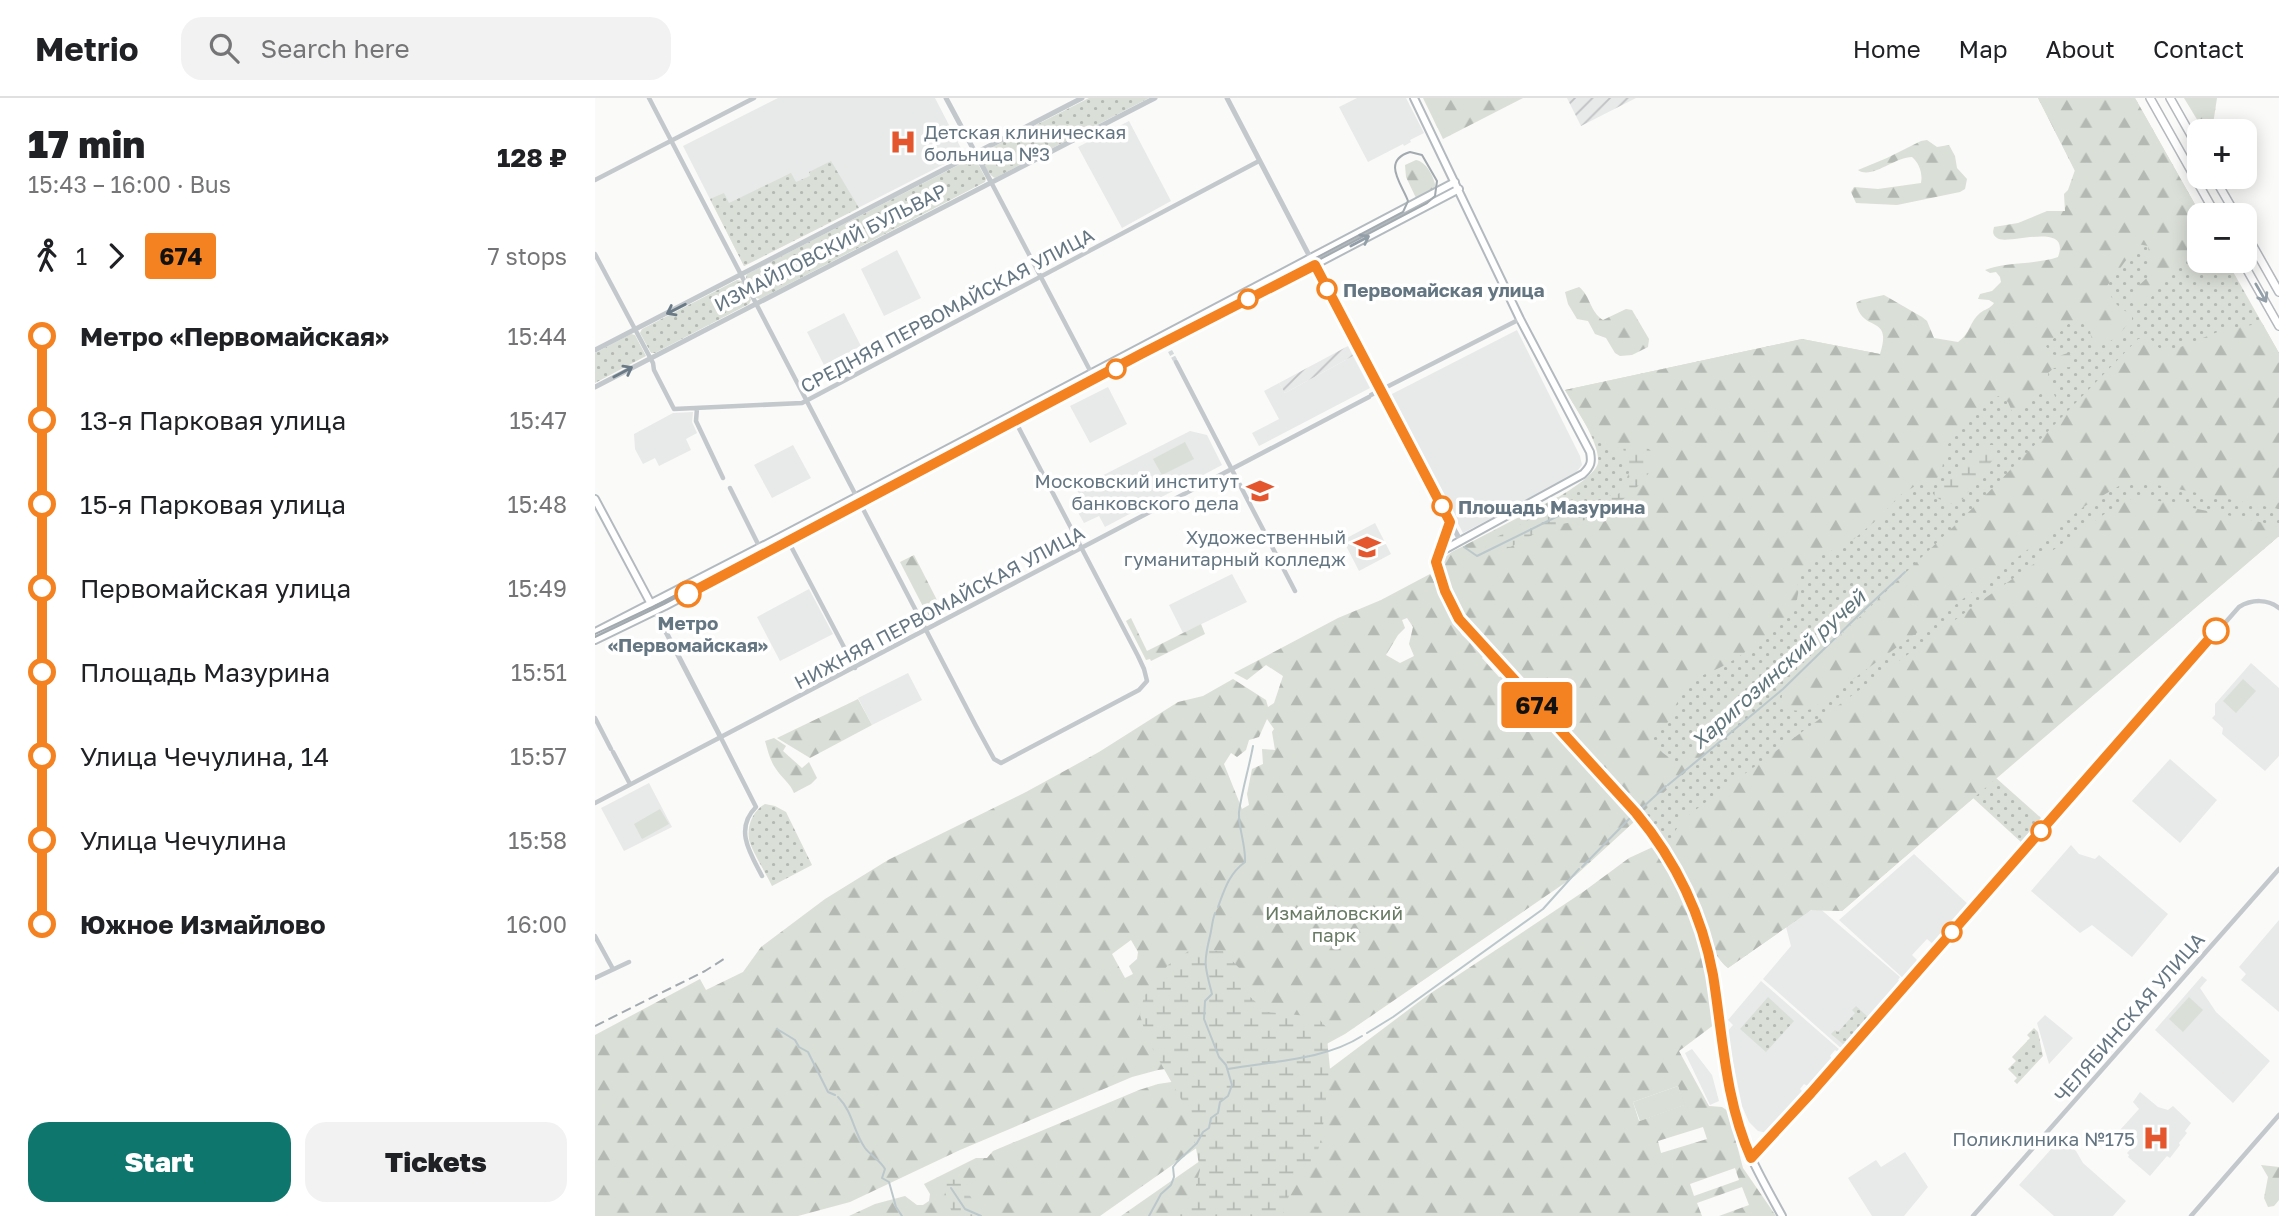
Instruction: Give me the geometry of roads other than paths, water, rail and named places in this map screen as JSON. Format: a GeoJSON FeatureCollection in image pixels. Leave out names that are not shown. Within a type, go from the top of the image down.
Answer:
{"type":"FeatureCollection","features":[{"type":"Feature","properties":{"kind":"highway"},"geometry":{"type":"LineString","coordinates":[[2150,98],[2209,203]]}},
{"type":"Feature","properties":{"kind":"highway"},"geometry":{"type":"LineString","coordinates":[[2172,102],[2187,128]]}},
{"type":"Feature","properties":{"kind":"highway"},"geometry":{"type":"LineString","coordinates":[[2257,253],[2279,292]]}},
{"type":"Feature","properties":{"kind":"highway"},"geometry":{"type":"LineString","coordinates":[[2249,273],[2279,326]]}},
{"type":"Feature","properties":{"kind":"main road"},"geometry":{"type":"LineString","coordinates":[[1414,98],[1520,319],[1590,452],[1592,461],[1583,474],[1440,552],[1436,558],[1445,591],[1459,619],[1636,813],[1662,847],[1699,921],[1712,973],[1731,1101],[1751,1158],[1782,1216]]}},
{"type":"Feature","properties":{"kind":"main road"},"geometry":{"type":"LineString","coordinates":[[595,632],[760,548],[860,505],[1091,372],[1165,342],[1311,257],[1457,185]]}},
{"type":"Feature","properties":{"kind":"main road"},"geometry":{"type":"LineString","coordinates":[[595,640],[655,611],[856,497],[1095,380],[1315,265],[1457,185]]}},
{"type":"Feature","properties":{"kind":"main road"},"geometry":{"type":"LineString","coordinates":[[595,499],[651,604]]}},
{"type":"Feature","properties":{"kind":"street"},"geometry":{"type":"LineString","coordinates":[[649,98],[926,631],[998,763],[1005,762],[1139,691],[1147,681],[1138,656],[1014,418]]}},
{"type":"Feature","properties":{"kind":"street"},"geometry":{"type":"LineString","coordinates":[[595,180],[754,98]]}},
{"type":"Feature","properties":{"kind":"street"},"geometry":{"type":"LineString","coordinates":[[946,98],[1095,380]]}},
{"type":"Feature","properties":{"kind":"street","name":"ИЗМАЙЛОВСКИЙ БУЛЬВАР"},"geometry":{"type":"LineString","coordinates":[[595,350],[1082,98]]}},
{"type":"Feature","properties":{"kind":"street","name":"ИЗМАЙЛОВСКИЙ БУЛЬВАР"},"geometry":{"type":"LineString","coordinates":[[595,387],[1155,98]]}},
{"type":"Feature","properties":{"kind":"street"},"geometry":{"type":"LineString","coordinates":[[1227,98],[1460,540]]}},
{"type":"Feature","properties":{"kind":"street","name":"СРЕДНЯЯ ПЕРВОМАЙСКАЯ УЛИЦА"},"geometry":{"type":"LineString","coordinates":[[595,254],[674,409],[801,403],[1259,161]]}},
{"type":"Feature","properties":{"kind":"street","name":"НИЖНЯЯ ПЕРВОМАЙСКАЯ УЛИЦА"},"geometry":{"type":"LineString","coordinates":[[595,803],[1520,319]]}},
{"type":"Feature","properties":{"kind":"street"},"geometry":{"type":"LineString","coordinates":[[1176,362],[1295,591]]}},
{"type":"Feature","properties":{"kind":"street"},"geometry":{"type":"LineString","coordinates":[[697,408],[696,421],[723,478]]}},
{"type":"Feature","properties":{"kind":"street"},"geometry":{"type":"LineString","coordinates":[[730,488],[760,548]]}},
{"type":"Feature","properties":{"kind":"street"},"geometry":{"type":"LineString","coordinates":[[1440,552],[1450,522]]}},
{"type":"Feature","properties":{"kind":"street"},"geometry":{"type":"LineString","coordinates":[[787,538],[855,668]]}},
{"type":"Feature","properties":{"kind":"street"},"geometry":{"type":"LineString","coordinates":[[1751,1158],[2239,607],[2248,602],[2264,602],[2279,608]]}},
{"type":"Feature","properties":{"kind":"street"},"geometry":{"type":"LineString","coordinates":[[651,604],[756,807],[750,813],[744,841],[762,876]]}},
{"type":"Feature","properties":{"kind":"street"},"geometry":{"type":"LineString","coordinates":[[595,718],[630,784]]}},
{"type":"Feature","properties":{"kind":"street","name":"ЧЕЛЯБИНСКАЯ УЛИЦА"},"geometry":{"type":"LineString","coordinates":[[1973,1216],[2279,869]]}},
{"type":"Feature","properties":{"kind":"street"},"geometry":{"type":"LineString","coordinates":[[595,936],[613,970]]}},
{"type":"Feature","properties":{"kind":"street"},"geometry":{"type":"LineString","coordinates":[[595,978],[629,962]]}},
{"type":"Feature","properties":{"kind":"street"},"geometry":{"type":"LineString","coordinates":[[2191,1216],[2279,1115]]}},
{"type":"Feature","properties":{"kind":"waterway"},"geometry":{"type":"LineString","coordinates":[[1464,547],[1477,556],[1560,515],[1589,517]]}},
{"type":"Feature","properties":{"kind":"waterway","name":"Харигозинский ручей"},"geometry":{"type":"LineString","coordinates":[[1668,785],[1783,689],[1905,572]]}},
{"type":"Feature","properties":{"kind":"waterway"},"geometry":{"type":"LineString","coordinates":[[1218,907],[1231,877],[1245,862],[1239,812],[1253,746]]}},
{"type":"Feature","properties":{"kind":"waterway","name":"Харигозинский ручей"},"geometry":{"type":"LineString","coordinates":[[1642,808],[1666,786]]}},
{"type":"Feature","properties":{"kind":"waterway","name":"Харигозинский ручей"},"geometry":{"type":"LineString","coordinates":[[1582,867],[1630,818]]}},
{"type":"Feature","properties":{"kind":"waterway","name":"Харигозинский ручей"},"geometry":{"type":"LineString","coordinates":[[1367,1033],[1543,909],[1579,869]]}},
{"type":"Feature","properties":{"kind":"waterway"},"geometry":{"type":"LineString","coordinates":[[1149,1216],[1161,1194],[1171,1185],[1173,1167],[1209,1128],[1211,1118],[1218,1113],[1220,1102],[1228,1096],[1232,1085],[1226,1065],[1219,1057],[1204,1019],[1205,1001],[1212,994],[1206,960],[1215,913]]}},
{"type":"Feature","properties":{"kind":"waterway"},"geometry":{"type":"LineString","coordinates":[[777,1029],[808,1052],[828,1092],[835,1095]]}},
{"type":"Feature","properties":{"kind":"waterway","name":"Харигозинский ручей"},"geometry":{"type":"LineString","coordinates":[[1228,1069],[1315,1055],[1362,1036]]}},
{"type":"Feature","properties":{"kind":"waterway"},"geometry":{"type":"LineString","coordinates":[[838,1097],[847,1109],[865,1148],[885,1169],[882,1178],[889,1182],[896,1207],[902,1216]]}},
{"type":"Feature","properties":{"kind":"waterway"},"geometry":{"type":"LineString","coordinates":[[951,1188],[965,1209],[981,1216]]}},
{"type":"Feature","properties":{"kind":"tunnel"},"geometry":{"type":"LineString","coordinates":[[1170,351],[1176,362]]}},
{"type":"Feature","properties":{"kind":"tram line"},"geometry":{"type":"LineString","coordinates":[[595,634],[663,602],[1403,212],[1408,201],[1395,167],[1401,156],[1410,152],[1422,155],[1437,181],[1435,196],[1427,203],[664,604],[595,637]]}},
{"type":"Feature","properties":{"kind":"railway"},"geometry":{"type":"LineString","coordinates":[[595,1026],[705,971],[727,957]]}},
{"type":"Feature","properties":{"kind":"place","name":"Детская клиническая больница №3"},"geometry":{"type":"Point","coordinates":[903,142]}},
{"type":"Feature","properties":{"kind":"place","name":"Первомайская улица"},"geometry":{"type":"Point","coordinates":[1327,289]}},
{"type":"Feature","properties":{"kind":"place","name":"Московский институт банковского дела"},"geometry":{"type":"Point","coordinates":[1260,491]}},
{"type":"Feature","properties":{"kind":"place","name":"Площадь Мазурина"},"geometry":{"type":"Point","coordinates":[1442,506]}},
{"type":"Feature","properties":{"kind":"place","name":"Художественный гуманитарный колледж"},"geometry":{"type":"Point","coordinates":[1367,547]}},
{"type":"Feature","properties":{"kind":"place","name":"Метро «Первомайская»"},"geometry":{"type":"Point","coordinates":[688,594]}},
{"type":"Feature","properties":{"kind":"place","name":"Поликлиника №175"},"geometry":{"type":"Point","coordinates":[2156,1138]}},
{"type":"Feature","properties":{"kind":"park label","name":"Измайловский парк"},"geometry":{"type":"Point","coordinates":[1334,923]}}]}
